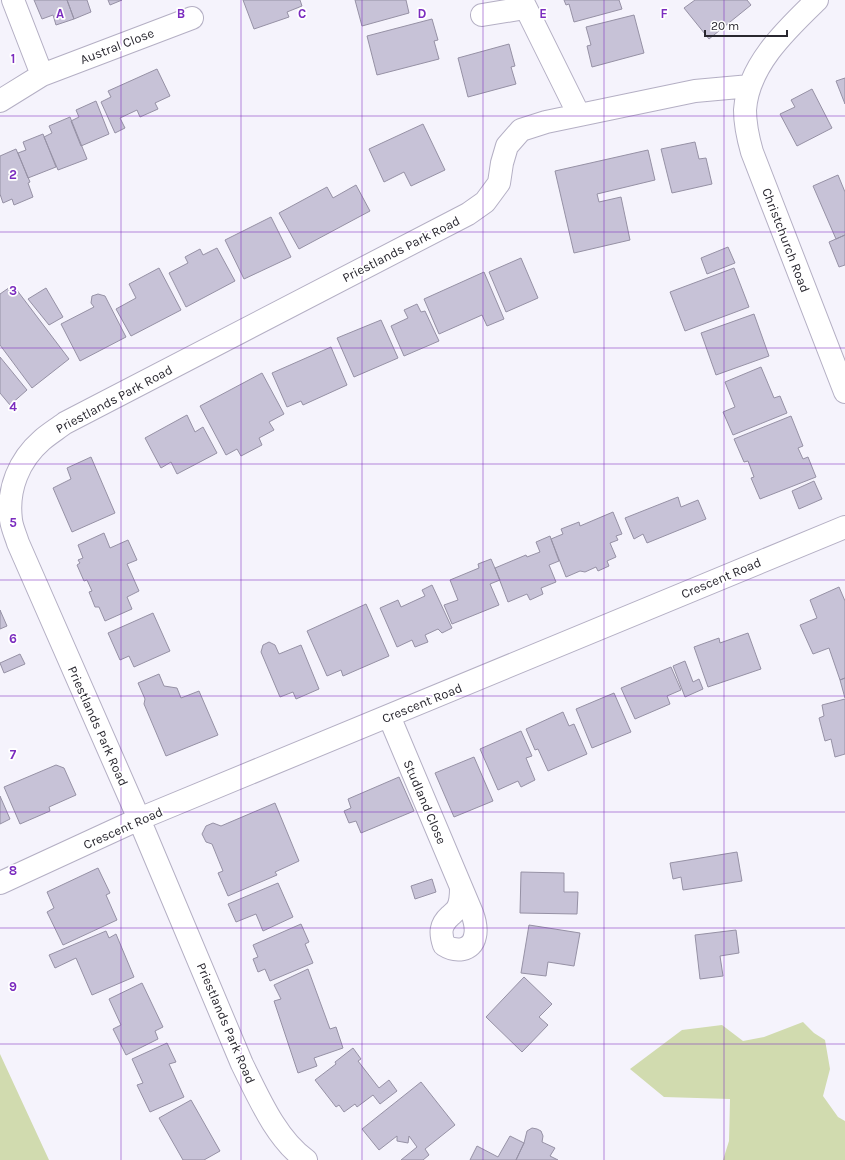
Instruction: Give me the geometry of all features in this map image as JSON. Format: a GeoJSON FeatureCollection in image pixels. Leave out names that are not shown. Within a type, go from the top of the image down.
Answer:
{"type":"FeatureCollection","features":[{"type":"Feature","properties":{"kind":"street"},"geometry":{"type":"LineString","coordinates":[[13,0],[42,74]]}},
{"type":"Feature","properties":{"kind":"street","name":"Christchurch Road"},"geometry":{"type":"LineString","coordinates":[[818,0],[777,42],[761,64],[750,86],[745,110],[746,133],[845,392]]}},
{"type":"Feature","properties":{"kind":"street"},"geometry":{"type":"LineString","coordinates":[[482,16],[523,4],[579,115]]}},
{"type":"Feature","properties":{"kind":"street","name":"Austral Close"},"geometry":{"type":"LineString","coordinates":[[0,101],[42,74],[192,18]]}},
{"type":"Feature","properties":{"kind":"street","name":"Priestlands Park Road"},"geometry":{"type":"LineString","coordinates":[[306,1160],[296,1153],[278,1130],[259,1099],[242,1064],[139,819],[9,547],[11,520],[10,498],[14,481],[26,459],[42,441],[65,424],[468,214],[485,202],[499,183],[502,162],[507,146],[521,130],[546,122],[696,91],[750,86]]}},
{"type":"Feature","properties":{"kind":"street","name":"Crescent Road"},"geometry":{"type":"LineString","coordinates":[[0,883],[139,819],[845,527]]}},
{"type":"Feature","properties":{"kind":"street","name":"Studland Close"},"geometry":{"type":"LineString","coordinates":[[389,716],[461,888]]}},
{"type":"Feature","properties":{"kind":"green space"},"geometry":{"type":"Polygon","coordinates":[[[803,1022],[814,1033],[825,1040],[830,1069],[823,1096],[838,1117],[845,1121],[845,1160],[723,1160],[729,1141],[730,1099],[664,1097],[630,1069],[682,1030],[722,1025],[743,1041],[764,1037],[803,1022]]]}},
{"type":"Feature","properties":{"kind":"green space"},"geometry":{"type":"Polygon","coordinates":[[[0,1054],[49,1160],[0,1160],[0,1054]]]}},
{"type":"Feature","properties":{"kind":"building"},"geometry":{"type":"Polygon","coordinates":[[[34,0],[67,0],[74,19],[56,25],[53,15],[42,19],[34,0]]]}},
{"type":"Feature","properties":{"kind":"building"},"geometry":{"type":"Polygon","coordinates":[[[67,0],[87,0],[91,12],[74,19],[67,0]]]}},
{"type":"Feature","properties":{"kind":"building"},"geometry":{"type":"Polygon","coordinates":[[[108,0],[122,0],[110,5],[108,0]]]}},
{"type":"Feature","properties":{"kind":"building"},"geometry":{"type":"Polygon","coordinates":[[[243,0],[300,0],[302,6],[287,12],[289,17],[254,29],[243,0]]]}},
{"type":"Feature","properties":{"kind":"building"},"geometry":{"type":"Polygon","coordinates":[[[355,0],[406,0],[409,13],[362,26],[355,0]]]}},
{"type":"Feature","properties":{"kind":"building"},"geometry":{"type":"Polygon","coordinates":[[[564,0],[619,0],[622,9],[574,22],[569,4],[566,5],[564,0]]]}},
{"type":"Feature","properties":{"kind":"building"},"geometry":{"type":"Polygon","coordinates":[[[695,0],[747,0],[751,5],[709,39],[684,8],[695,0]]]}},
{"type":"Feature","properties":{"kind":"building"},"geometry":{"type":"Polygon","coordinates":[[[634,15],[644,53],[592,67],[587,46],[591,45],[586,27],[634,15]]]}},
{"type":"Feature","properties":{"kind":"building"},"geometry":{"type":"Polygon","coordinates":[[[432,19],[438,40],[434,41],[439,59],[377,75],[367,36],[432,19]]]}},
{"type":"Feature","properties":{"kind":"building"},"geometry":{"type":"Polygon","coordinates":[[[509,44],[515,66],[511,67],[516,84],[468,97],[458,58],[509,44]]]}},
{"type":"Feature","properties":{"kind":"building"},"geometry":{"type":"Polygon","coordinates":[[[157,69],[170,96],[155,103],[158,109],[140,117],[137,110],[120,118],[125,128],[115,133],[101,102],[111,97],[108,91],[157,69]]]}},
{"type":"Feature","properties":{"kind":"building"},"geometry":{"type":"Polygon","coordinates":[[[845,78],[845,104],[836,81],[845,78]]]}},
{"type":"Feature","properties":{"kind":"building"},"geometry":{"type":"Polygon","coordinates":[[[812,89],[832,128],[797,146],[780,114],[795,107],[791,100],[812,89]]]}},
{"type":"Feature","properties":{"kind":"building"},"geometry":{"type":"Polygon","coordinates":[[[96,101],[109,134],[81,146],[71,121],[79,117],[76,110],[96,101]]]}},
{"type":"Feature","properties":{"kind":"building"},"geometry":{"type":"Polygon","coordinates":[[[70,117],[87,159],[58,170],[44,137],[52,133],[49,126],[70,117]]]}},
{"type":"Feature","properties":{"kind":"building"},"geometry":{"type":"Polygon","coordinates":[[[423,124],[445,170],[411,186],[404,172],[384,182],[369,149],[423,124]]]}},
{"type":"Feature","properties":{"kind":"building"},"geometry":{"type":"Polygon","coordinates":[[[43,134],[56,167],[28,178],[18,153],[26,150],[23,142],[43,134]]]}},
{"type":"Feature","properties":{"kind":"building"},"geometry":{"type":"Polygon","coordinates":[[[695,142],[699,159],[706,158],[712,184],[672,193],[661,149],[695,142]]]}},
{"type":"Feature","properties":{"kind":"building"},"geometry":{"type":"Polygon","coordinates":[[[16,149],[30,182],[28,183],[33,197],[14,205],[12,199],[3,203],[0,194],[0,156],[16,149]]]}},
{"type":"Feature","properties":{"kind":"building"},"geometry":{"type":"Polygon","coordinates":[[[648,150],[655,180],[597,194],[599,202],[621,197],[630,240],[574,253],[555,171],[648,150]]]}},
{"type":"Feature","properties":{"kind":"building"},"geometry":{"type":"Polygon","coordinates":[[[838,175],[845,192],[845,235],[836,239],[813,186],[838,175]]]}},
{"type":"Feature","properties":{"kind":"building"},"geometry":{"type":"Polygon","coordinates":[[[356,185],[370,211],[299,249],[279,213],[327,187],[333,198],[356,185]]]}},
{"type":"Feature","properties":{"kind":"building"},"geometry":{"type":"Polygon","coordinates":[[[271,217],[291,257],[244,279],[225,240],[271,217]]]}},
{"type":"Feature","properties":{"kind":"building"},"geometry":{"type":"Polygon","coordinates":[[[845,235],[845,265],[839,267],[829,242],[845,235]]]}},
{"type":"Feature","properties":{"kind":"building"},"geometry":{"type":"Polygon","coordinates":[[[728,247],[735,263],[707,274],[701,258],[728,247]]]}},
{"type":"Feature","properties":{"kind":"building"},"geometry":{"type":"Polygon","coordinates":[[[217,248],[235,281],[186,307],[169,273],[188,263],[185,257],[200,249],[203,255],[217,248]]]}},
{"type":"Feature","properties":{"kind":"building"},"geometry":{"type":"Polygon","coordinates":[[[521,258],[538,298],[506,312],[489,272],[521,258]]]}},
{"type":"Feature","properties":{"kind":"building"},"geometry":{"type":"Polygon","coordinates":[[[159,268],[181,310],[131,336],[116,309],[136,298],[129,284],[159,268]]]}},
{"type":"Feature","properties":{"kind":"building"},"geometry":{"type":"Polygon","coordinates":[[[734,268],[749,307],[685,331],[670,292],[734,268]]]}},
{"type":"Feature","properties":{"kind":"building"},"geometry":{"type":"Polygon","coordinates":[[[484,272],[504,319],[487,326],[482,315],[439,334],[424,299],[484,272]]]}},
{"type":"Feature","properties":{"kind":"building"},"geometry":{"type":"Polygon","coordinates":[[[13,285],[69,359],[32,388],[0,345],[0,294],[13,285]]]}},
{"type":"Feature","properties":{"kind":"building"},"geometry":{"type":"Polygon","coordinates":[[[46,288],[63,317],[49,325],[28,299],[46,288]]]}},
{"type":"Feature","properties":{"kind":"building"},"geometry":{"type":"Polygon","coordinates":[[[98,294],[105,296],[126,337],[80,361],[61,324],[94,307],[91,303],[92,296],[98,294]]]}},
{"type":"Feature","properties":{"kind":"building"},"geometry":{"type":"Polygon","coordinates":[[[417,304],[421,312],[425,311],[439,341],[404,356],[391,326],[408,318],[404,310],[417,304]]]}},
{"type":"Feature","properties":{"kind":"building"},"geometry":{"type":"Polygon","coordinates":[[[754,314],[769,356],[716,375],[701,333],[754,314]]]}},
{"type":"Feature","properties":{"kind":"building"},"geometry":{"type":"Polygon","coordinates":[[[381,320],[398,358],[354,377],[337,338],[381,320]]]}},
{"type":"Feature","properties":{"kind":"building"},"geometry":{"type":"Polygon","coordinates":[[[331,347],[347,385],[303,405],[301,401],[287,407],[272,373],[331,347]]]}},
{"type":"Feature","properties":{"kind":"building"},"geometry":{"type":"Polygon","coordinates":[[[0,357],[27,390],[10,405],[0,393],[0,357]]]}},
{"type":"Feature","properties":{"kind":"building"},"geometry":{"type":"Polygon","coordinates":[[[761,367],[774,398],[780,396],[787,413],[733,435],[723,412],[735,407],[725,382],[761,367]]]}},
{"type":"Feature","properties":{"kind":"building"},"geometry":{"type":"Polygon","coordinates":[[[262,373],[284,414],[269,422],[274,430],[259,438],[262,445],[241,456],[237,449],[226,455],[200,406],[262,373]]]}},
{"type":"Feature","properties":{"kind":"building"},"geometry":{"type":"Polygon","coordinates":[[[187,415],[195,432],[203,427],[217,453],[177,474],[171,462],[161,468],[145,438],[187,415]]]}},
{"type":"Feature","properties":{"kind":"building"},"geometry":{"type":"Polygon","coordinates":[[[791,416],[803,446],[798,448],[803,459],[808,457],[816,477],[760,499],[751,478],[754,477],[748,461],[744,462],[734,439],[791,416]]]}},
{"type":"Feature","properties":{"kind":"building"},"geometry":{"type":"Polygon","coordinates":[[[91,457],[115,513],[72,532],[53,488],[71,479],[67,468],[91,457]]]}},
{"type":"Feature","properties":{"kind":"building"},"geometry":{"type":"Polygon","coordinates":[[[814,481],[822,499],[799,509],[792,491],[814,481]]]}},
{"type":"Feature","properties":{"kind":"building"},"geometry":{"type":"Polygon","coordinates":[[[678,497],[681,507],[698,500],[706,519],[647,543],[643,534],[634,539],[625,518],[678,497]]]}},
{"type":"Feature","properties":{"kind":"building"},"geometry":{"type":"Polygon","coordinates":[[[613,512],[622,534],[616,536],[618,540],[610,543],[616,557],[607,561],[609,566],[598,571],[596,567],[585,572],[580,571],[566,577],[551,539],[563,534],[561,529],[579,522],[580,526],[613,512]]]}},
{"type":"Feature","properties":{"kind":"building"},"geometry":{"type":"Polygon","coordinates":[[[104,533],[110,548],[128,540],[137,560],[127,564],[139,591],[127,597],[132,609],[105,621],[99,607],[95,607],[89,592],[92,591],[87,580],[84,581],[77,565],[80,563],[78,560],[83,558],[78,545],[104,533]]]}},
{"type":"Feature","properties":{"kind":"building"},"geometry":{"type":"Polygon","coordinates":[[[550,536],[559,561],[549,565],[556,582],[541,588],[543,594],[530,600],[527,594],[508,602],[495,568],[526,555],[527,557],[540,552],[536,542],[550,536]]]}},
{"type":"Feature","properties":{"kind":"building"},"geometry":{"type":"Polygon","coordinates":[[[491,559],[500,580],[490,584],[499,605],[452,624],[444,605],[458,600],[450,580],[479,568],[478,564],[491,559]]]}},
{"type":"Feature","properties":{"kind":"building"},"geometry":{"type":"Polygon","coordinates":[[[432,585],[452,628],[442,633],[438,629],[425,635],[428,642],[415,647],[412,640],[397,647],[380,608],[398,600],[401,607],[425,596],[422,590],[432,585]]]}},
{"type":"Feature","properties":{"kind":"building"},"geometry":{"type":"Polygon","coordinates":[[[839,587],[845,601],[845,678],[840,680],[829,648],[813,654],[800,625],[817,618],[810,600],[839,587]]]}},
{"type":"Feature","properties":{"kind":"building"},"geometry":{"type":"Polygon","coordinates":[[[366,604],[389,656],[343,676],[341,670],[327,676],[307,631],[366,604]]]}},
{"type":"Feature","properties":{"kind":"building"},"geometry":{"type":"Polygon","coordinates":[[[0,610],[7,626],[0,629],[0,610]]]}},
{"type":"Feature","properties":{"kind":"building"},"geometry":{"type":"Polygon","coordinates":[[[153,613],[170,651],[134,667],[129,656],[120,660],[108,633],[153,613]]]}},
{"type":"Feature","properties":{"kind":"building"},"geometry":{"type":"Polygon","coordinates":[[[748,633],[761,669],[708,687],[694,647],[719,638],[720,643],[748,633]]]}},
{"type":"Feature","properties":{"kind":"building"},"geometry":{"type":"Polygon","coordinates":[[[269,642],[275,645],[279,654],[301,645],[319,689],[296,699],[293,692],[280,697],[261,652],[263,645],[269,642]]]}},
{"type":"Feature","properties":{"kind":"building"},"geometry":{"type":"Polygon","coordinates":[[[20,654],[25,664],[4,673],[0,663],[20,654]]]}},
{"type":"Feature","properties":{"kind":"building"},"geometry":{"type":"Polygon","coordinates":[[[685,661],[693,682],[699,679],[703,689],[685,697],[673,666],[685,661]]]}},
{"type":"Feature","properties":{"kind":"building"},"geometry":{"type":"Polygon","coordinates":[[[671,667],[681,690],[667,696],[670,704],[635,719],[621,688],[671,667]]]}},
{"type":"Feature","properties":{"kind":"building"},"geometry":{"type":"Polygon","coordinates":[[[159,674],[164,686],[177,688],[181,698],[199,691],[218,735],[166,756],[144,704],[145,699],[138,683],[159,674]]]}},
{"type":"Feature","properties":{"kind":"building"},"geometry":{"type":"Polygon","coordinates":[[[845,678],[845,698],[840,680],[845,678]]]}},
{"type":"Feature","properties":{"kind":"building"},"geometry":{"type":"Polygon","coordinates":[[[614,693],[631,732],[592,748],[576,709],[614,693]]]}},
{"type":"Feature","properties":{"kind":"building"},"geometry":{"type":"Polygon","coordinates":[[[845,699],[845,754],[835,757],[831,739],[825,741],[819,718],[824,716],[822,705],[845,699]]]}},
{"type":"Feature","properties":{"kind":"building"},"geometry":{"type":"Polygon","coordinates":[[[563,712],[569,726],[574,724],[587,754],[548,771],[538,749],[535,750],[526,729],[563,712]]]}},
{"type":"Feature","properties":{"kind":"building"},"geometry":{"type":"Polygon","coordinates":[[[521,731],[532,756],[526,758],[535,780],[521,787],[518,781],[498,790],[480,749],[521,731]]]}},
{"type":"Feature","properties":{"kind":"building"},"geometry":{"type":"Polygon","coordinates":[[[474,757],[493,801],[454,817],[435,773],[474,757]]]}},
{"type":"Feature","properties":{"kind":"building"},"geometry":{"type":"Polygon","coordinates":[[[56,765],[64,768],[76,795],[49,807],[50,811],[20,824],[4,787],[56,765]]]}},
{"type":"Feature","properties":{"kind":"building"},"geometry":{"type":"Polygon","coordinates":[[[399,777],[414,811],[361,833],[356,821],[349,823],[344,811],[351,808],[348,799],[399,777]]]}},
{"type":"Feature","properties":{"kind":"building"},"geometry":{"type":"Polygon","coordinates":[[[0,796],[10,819],[0,824],[0,796]]]}},
{"type":"Feature","properties":{"kind":"building"},"geometry":{"type":"Polygon","coordinates":[[[275,803],[299,861],[275,872],[277,875],[228,896],[218,873],[223,871],[212,844],[206,842],[202,834],[206,826],[213,823],[221,826],[275,803]]]}},
{"type":"Feature","properties":{"kind":"building"},"geometry":{"type":"Polygon","coordinates":[[[737,852],[742,881],[683,890],[681,877],[673,879],[670,863],[737,852]]]}},
{"type":"Feature","properties":{"kind":"building"},"geometry":{"type":"Polygon","coordinates":[[[98,868],[110,893],[106,895],[117,920],[63,945],[47,912],[54,908],[47,892],[98,868]]]}},
{"type":"Feature","properties":{"kind":"building"},"geometry":{"type":"Polygon","coordinates":[[[521,872],[564,873],[564,892],[578,892],[577,914],[520,913],[521,872]]]}},
{"type":"Feature","properties":{"kind":"building"},"geometry":{"type":"Polygon","coordinates":[[[432,879],[436,892],[415,899],[411,886],[432,879]]]}},
{"type":"Feature","properties":{"kind":"building"},"geometry":{"type":"Polygon","coordinates":[[[278,883],[293,917],[263,931],[256,914],[236,922],[228,904],[278,883]]]}},
{"type":"Feature","properties":{"kind":"building"},"geometry":{"type":"Polygon","coordinates":[[[301,924],[309,942],[305,944],[313,963],[270,981],[265,969],[258,972],[253,959],[258,957],[253,945],[301,924]]]}},
{"type":"Feature","properties":{"kind":"building"},"geometry":{"type":"Polygon","coordinates":[[[529,925],[580,933],[574,966],[548,962],[546,976],[521,973],[529,925]]]}},
{"type":"Feature","properties":{"kind":"building"},"geometry":{"type":"Polygon","coordinates":[[[736,930],[739,953],[720,956],[723,976],[700,979],[695,935],[736,930]]]}},
{"type":"Feature","properties":{"kind":"building"},"geometry":{"type":"Polygon","coordinates":[[[106,931],[109,938],[116,934],[134,977],[92,995],[76,958],[55,968],[49,955],[106,931]]]}},
{"type":"Feature","properties":{"kind":"building"},"geometry":{"type":"Polygon","coordinates":[[[308,969],[330,1029],[336,1027],[343,1048],[314,1058],[317,1066],[298,1073],[274,1001],[281,999],[274,985],[308,969]]]}},
{"type":"Feature","properties":{"kind":"building"},"geometry":{"type":"Polygon","coordinates":[[[524,977],[552,1004],[539,1017],[548,1025],[522,1052],[486,1017],[524,977]]]}},
{"type":"Feature","properties":{"kind":"building"},"geometry":{"type":"Polygon","coordinates":[[[142,983],[163,1027],[155,1031],[158,1039],[126,1055],[113,1029],[121,1025],[109,999],[142,983]]]}},
{"type":"Feature","properties":{"kind":"building"},"geometry":{"type":"Polygon","coordinates":[[[167,1043],[176,1062],[169,1064],[184,1097],[150,1112],[137,1085],[143,1083],[132,1059],[167,1043]]]}},
{"type":"Feature","properties":{"kind":"building"},"geometry":{"type":"Polygon","coordinates":[[[353,1048],[361,1059],[358,1061],[379,1088],[389,1080],[397,1091],[380,1104],[373,1095],[357,1107],[355,1104],[344,1112],[339,1105],[336,1107],[315,1080],[336,1064],[335,1062],[353,1048]]]}},
{"type":"Feature","properties":{"kind":"building"},"geometry":{"type":"Polygon","coordinates":[[[421,1082],[455,1125],[425,1149],[429,1155],[423,1160],[401,1160],[417,1147],[409,1136],[408,1143],[397,1141],[397,1136],[379,1150],[362,1129],[421,1082]]]}},
{"type":"Feature","properties":{"kind":"building"},"geometry":{"type":"Polygon","coordinates":[[[191,1100],[220,1151],[204,1160],[183,1160],[159,1118],[191,1100]]]}},
{"type":"Feature","properties":{"kind":"building"},"geometry":{"type":"Polygon","coordinates":[[[532,1128],[541,1131],[543,1136],[542,1142],[555,1148],[550,1156],[558,1160],[516,1160],[524,1143],[527,1131],[532,1128]]]}},
{"type":"Feature","properties":{"kind":"building"},"geometry":{"type":"Polygon","coordinates":[[[510,1136],[524,1143],[516,1160],[470,1160],[477,1146],[498,1157],[510,1136]]]}}]}
